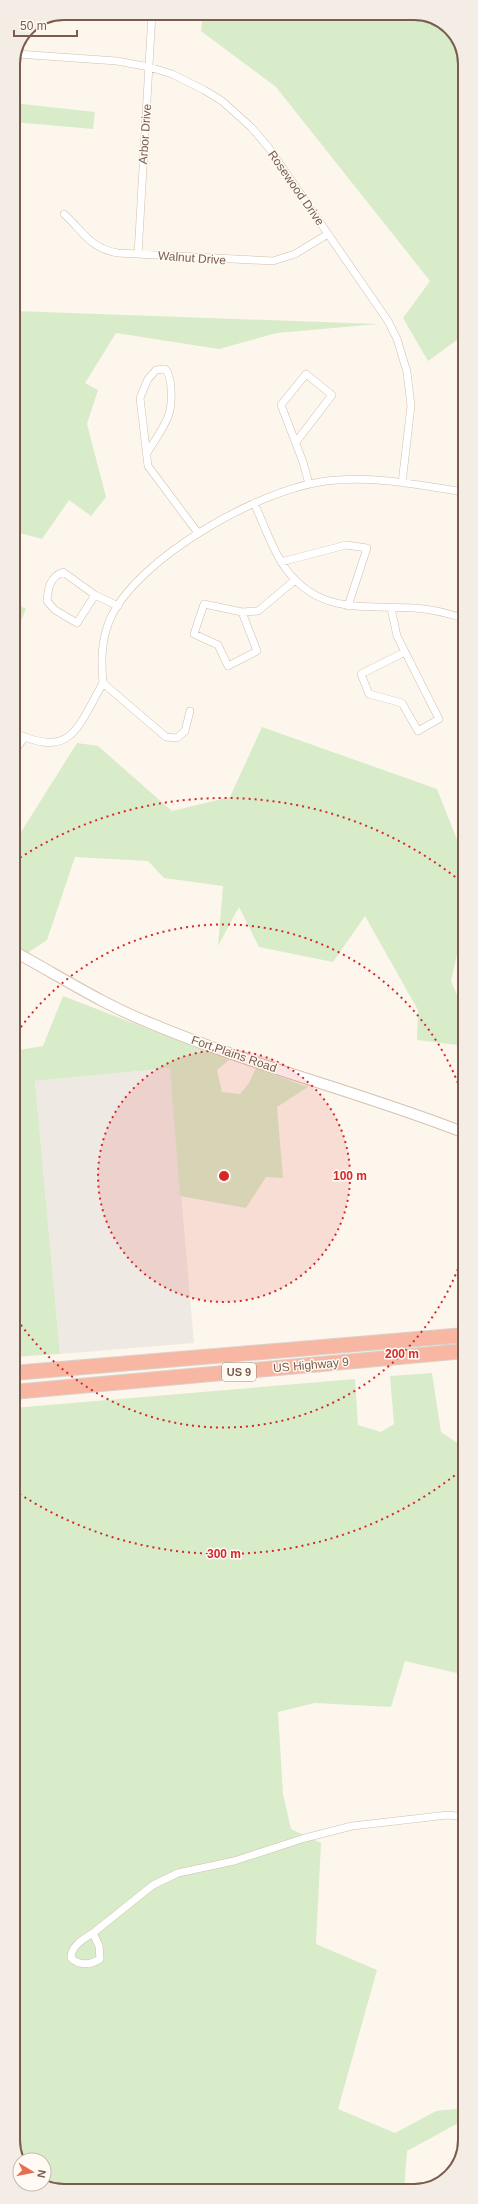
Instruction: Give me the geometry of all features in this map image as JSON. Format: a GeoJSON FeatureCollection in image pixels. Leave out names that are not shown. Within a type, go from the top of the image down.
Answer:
{"type":"FeatureCollection","features":[{"type":"Feature","properties":{"kind":"highway","name":"US Highway 9"},"geometry":{"type":"LineString","coordinates":[[20,1372],[458,1336]]}},
{"type":"Feature","properties":{"kind":"highway","name":"US Highway 9"},"geometry":{"type":"LineString","coordinates":[[20,1391],[458,1352]]}},
{"type":"Feature","properties":{"kind":"street","name":"Arbor Drive"},"geometry":{"type":"LineString","coordinates":[[138,254],[152,20]]}},
{"type":"Feature","properties":{"kind":"street","name":"Rosewood Drive"},"geometry":{"type":"LineString","coordinates":[[21,54],[117,62],[149,67],[172,74],[204,90],[237,113],[268,148],[388,321],[404,358],[409,383],[411,406],[402,483]]}},
{"type":"Feature","properties":{"kind":"street","name":"Walnut Drive"},"geometry":{"type":"LineString","coordinates":[[64,214],[86,238],[102,249],[118,253],[273,261],[296,254],[328,234]]}},
{"type":"Feature","properties":{"kind":"street"},"geometry":{"type":"LineString","coordinates":[[147,453],[169,414],[171,379],[168,372],[164,369],[156,370],[148,379],[140,398],[148,466],[198,533]]}},
{"type":"Feature","properties":{"kind":"street"},"geometry":{"type":"LineString","coordinates":[[296,442],[332,395],[306,374],[281,405],[296,442],[309,484]]}},
{"type":"Feature","properties":{"kind":"street"},"geometry":{"type":"LineString","coordinates":[[20,735],[52,744],[64,740],[76,729],[102,683],[101,662],[104,637],[118,606],[152,569],[198,533],[254,503],[309,484],[350,479],[402,483],[458,491]]}},
{"type":"Feature","properties":{"kind":"street"},"geometry":{"type":"LineString","coordinates":[[254,503],[282,562],[295,580],[317,597],[348,606],[432,610],[458,616]]}},
{"type":"Feature","properties":{"kind":"street"},"geometry":{"type":"LineString","coordinates":[[282,562],[346,544],[366,548],[348,606]]}},
{"type":"Feature","properties":{"kind":"street"},"geometry":{"type":"LineString","coordinates":[[95,595],[77,623],[54,610],[47,601],[48,588],[55,575],[63,572],[95,595],[118,606]]}},
{"type":"Feature","properties":{"kind":"street"},"geometry":{"type":"LineString","coordinates":[[242,612],[257,651],[228,666],[218,645],[194,634],[204,604],[242,612],[258,611],[295,580]]}},
{"type":"Feature","properties":{"kind":"street"},"geometry":{"type":"LineString","coordinates":[[391,608],[397,636],[406,652],[439,719],[418,731],[402,703],[369,694],[361,674],[406,652]]}},
{"type":"Feature","properties":{"kind":"street"},"geometry":{"type":"LineString","coordinates":[[102,683],[166,737],[177,738],[185,731],[190,712]]}},
{"type":"Feature","properties":{"kind":"street"},"geometry":{"type":"LineString","coordinates":[[20,744],[25,737]]}},
{"type":"Feature","properties":{"kind":"street","name":"Fort Plains Road"},"geometry":{"type":"LineString","coordinates":[[20,955],[112,1006],[150,1024],[257,1062],[458,1130]]}},
{"type":"Feature","properties":{"kind":"street"},"geometry":{"type":"LineString","coordinates":[[93,1933],[99,1946],[100,1959],[88,1964],[71,1958],[72,1951],[79,1943],[153,1885],[178,1873],[234,1861],[305,1838],[352,1826],[448,1816],[458,1817]]}},
{"type":"Feature","properties":{"kind":"shaded area"},"geometry":{"type":"Polygon","coordinates":[[[170,1068],[194,1343],[60,1354],[35,1081],[170,1068]]]}},
{"type":"Feature","properties":{"kind":"green space"},"geometry":{"type":"Polygon","coordinates":[[[202,20],[417,20],[431,23],[447,35],[456,50],[458,64],[458,339],[428,361],[403,318],[430,281],[276,87],[201,31],[202,20]]]}},
{"type":"Feature","properties":{"kind":"green space"},"geometry":{"type":"Polygon","coordinates":[[[20,104],[95,112],[93,129],[20,123],[20,104]]]}},
{"type":"Feature","properties":{"kind":"green space"},"geometry":{"type":"Polygon","coordinates":[[[20,311],[378,324],[277,333],[219,349],[116,333],[85,383],[98,390],[87,424],[106,497],[91,516],[69,500],[42,539],[20,533],[20,311]]]}},
{"type":"Feature","properties":{"kind":"green space"},"geometry":{"type":"Polygon","coordinates":[[[20,605],[26,609],[20,623],[20,605]]]}},
{"type":"Feature","properties":{"kind":"green space"},"geometry":{"type":"Polygon","coordinates":[[[262,727],[437,789],[458,842],[458,950],[451,981],[458,997],[458,1045],[417,1040],[418,1010],[365,916],[333,962],[259,947],[239,907],[218,946],[223,886],[164,878],[148,861],[75,857],[47,940],[20,958],[20,834],[77,743],[98,746],[172,811],[230,797],[262,727]]]}},
{"type":"Feature","properties":{"kind":"green space"},"geometry":{"type":"Polygon","coordinates":[[[63,996],[229,1060],[217,1070],[222,1092],[240,1094],[249,1083],[256,1068],[308,1087],[277,1107],[283,1178],[266,1177],[246,1208],[180,1196],[170,1068],[35,1081],[60,1354],[20,1357],[20,1050],[43,1046],[63,996]]]}},
{"type":"Feature","properties":{"kind":"green space"},"geometry":{"type":"Polygon","coordinates":[[[432,1373],[441,1432],[458,1443],[458,1673],[405,1661],[391,1707],[315,1703],[278,1712],[283,1794],[291,1829],[321,1843],[316,1944],[377,1970],[338,2109],[395,2133],[436,2111],[458,2109],[458,2123],[407,2151],[405,2184],[52,2183],[52,2152],[22,2152],[20,2140],[20,1407],[355,1379],[358,1425],[381,1432],[394,1424],[390,1376],[432,1373]]]}}]}
